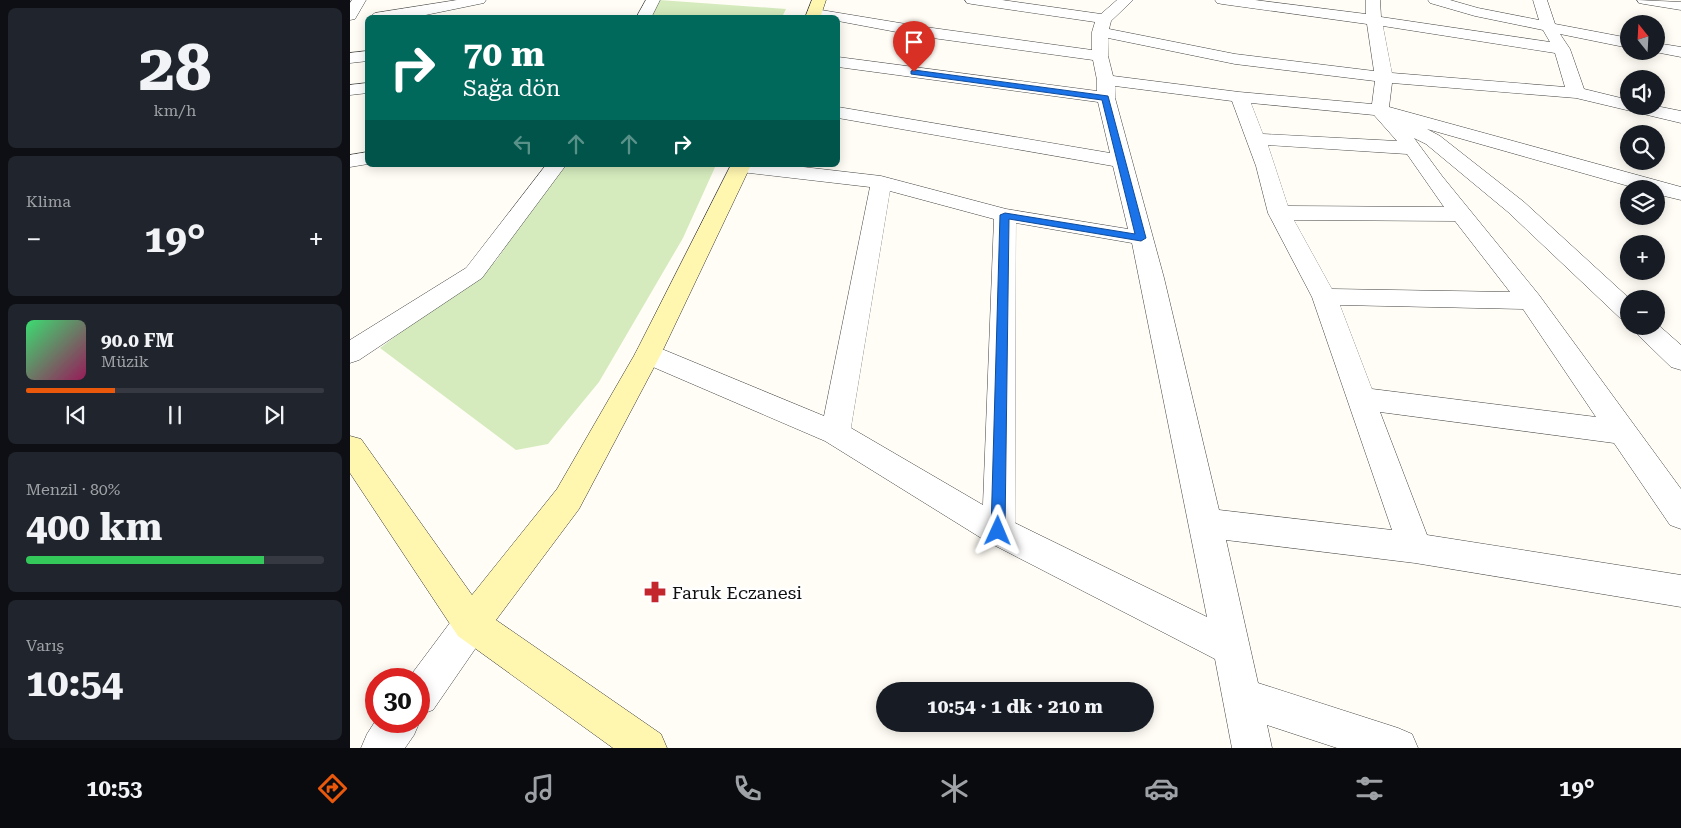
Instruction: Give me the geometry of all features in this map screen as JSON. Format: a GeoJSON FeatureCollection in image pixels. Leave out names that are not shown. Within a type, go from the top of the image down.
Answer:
{"type":"FeatureCollection","features":[{"type":"Feature","properties":{"kind":"street"},"geometry":{"type":"LineString","coordinates":[[350,16],[359,0]]}},
{"type":"Feature","properties":{"kind":"street"},"geometry":{"type":"LineString","coordinates":[[397,15],[479,0]]}},
{"type":"Feature","properties":{"kind":"street"},"geometry":{"type":"LineString","coordinates":[[645,15],[653,0]]}},
{"type":"Feature","properties":{"kind":"street"},"geometry":{"type":"LineString","coordinates":[[972,0],[1103,57],[1239,96],[1380,110],[1681,194]]}},
{"type":"Feature","properties":{"kind":"street"},"geometry":{"type":"LineString","coordinates":[[1126,0],[1103,57],[1121,161],[1152,278],[1206,523],[1252,748]]}},
{"type":"Feature","properties":{"kind":"street"},"geometry":{"type":"LineString","coordinates":[[1222,0],[1374,10],[1562,49]]}},
{"type":"Feature","properties":{"kind":"street"},"geometry":{"type":"LineString","coordinates":[[1435,0],[1475,12],[1548,28],[1620,40]]}},
{"type":"Feature","properties":{"kind":"street"},"geometry":{"type":"LineString","coordinates":[[1540,0],[1548,28],[1562,49],[1576,93]]}},
{"type":"Feature","properties":{"kind":"street"},"geometry":{"type":"LineString","coordinates":[[1644,0],[1681,6]]}},
{"type":"Feature","properties":{"kind":"street"},"geometry":{"type":"LineString","coordinates":[[815,10],[840,15]]}},
{"type":"Feature","properties":{"kind":"street"},"geometry":{"type":"LineString","coordinates":[[1374,10],[1384,77],[1380,110],[1414,148],[1434,180],[1530,301],[1681,515]]}},
{"type":"Feature","properties":{"kind":"street"},"geometry":{"type":"LineString","coordinates":[[840,15],[918,31],[1103,57]]}},
{"type":"Feature","properties":{"kind":"street"},"geometry":{"type":"LineString","coordinates":[[350,21],[365,18]]}},
{"type":"Feature","properties":{"kind":"street"},"geometry":{"type":"LineString","coordinates":[[1665,49],[1681,52]]}},
{"type":"Feature","properties":{"kind":"street"},"geometry":{"type":"LineString","coordinates":[[350,58],[365,56]]}},
{"type":"Feature","properties":{"kind":"street"},"geometry":{"type":"LineString","coordinates":[[840,62],[1103,57],[1235,59],[1384,77],[1576,93],[1620,103]]}},
{"type":"Feature","properties":{"kind":"street"},"geometry":{"type":"LineString","coordinates":[[350,90],[365,88]]}},
{"type":"Feature","properties":{"kind":"street"},"geometry":{"type":"LineString","coordinates":[[1239,96],[1266,166],[1279,213],[1324,297],[1363,399],[1415,548]]}},
{"type":"Feature","properties":{"kind":"street"},"geometry":{"type":"LineString","coordinates":[[1380,110],[1433,140],[1509,201],[1620,304]]}},
{"type":"Feature","properties":{"kind":"street"},"geometry":{"type":"LineString","coordinates":[[840,113],[1121,161]]}},
{"type":"Feature","properties":{"kind":"street"},"geometry":{"type":"LineString","coordinates":[[1665,113],[1681,117]]}},
{"type":"Feature","properties":{"kind":"street"},"geometry":{"type":"LineString","coordinates":[[1256,140],[1414,148]]}},
{"type":"Feature","properties":{"kind":"street"},"geometry":{"type":"LineString","coordinates":[[350,161],[365,158]]}},
{"type":"Feature","properties":{"kind":"street"},"geometry":{"type":"LineString","coordinates":[[350,353],[474,272],[554,167]]}},
{"type":"Feature","properties":{"kind":"street"},"geometry":{"type":"LineString","coordinates":[[430,681],[471,624],[568,499],[648,354],[741,167]]}},
{"type":"Feature","properties":{"kind":"street"},"geometry":{"type":"LineString","coordinates":[[750,167],[881,182],[1005,215],[1141,238]]}},
{"type":"Feature","properties":{"kind":"street"},"geometry":{"type":"LineString","coordinates":[[835,433],[881,182]]}},
{"type":"Feature","properties":{"kind":"street"},"geometry":{"type":"LineString","coordinates":[[1279,213],[1460,214]]}},
{"type":"Feature","properties":{"kind":"street"},"geometry":{"type":"LineString","coordinates":[[998,531],[1005,215]]}},
{"type":"Feature","properties":{"kind":"street"},"geometry":{"type":"LineString","coordinates":[[1324,297],[1530,301]]}},
{"type":"Feature","properties":{"kind":"street"},"geometry":{"type":"LineString","coordinates":[[1654,335],[1681,360]]}},
{"type":"Feature","properties":{"kind":"street"},"geometry":{"type":"LineString","coordinates":[[648,354],[835,433],[998,531],[1232,648]]}},
{"type":"Feature","properties":{"kind":"street"},"geometry":{"type":"LineString","coordinates":[[1363,399],[1621,432]]}},
{"type":"Feature","properties":{"kind":"street"},"geometry":{"type":"LineString","coordinates":[[350,448],[471,624],[647,748]]}},
{"type":"Feature","properties":{"kind":"street"},"geometry":{"type":"LineString","coordinates":[[1206,523],[1415,548],[1681,590]]}},
{"type":"Feature","properties":{"kind":"street"},"geometry":{"type":"LineString","coordinates":[[1241,697],[1398,748]]}},
{"type":"Feature","properties":{"kind":"street"},"geometry":{"type":"LineString","coordinates":[[380,748],[391,733]]}},
{"type":"Feature","properties":{"kind":"green space"},"geometry":{"type":"Polygon","coordinates":[[[659,0],[786,9],[783,15],[652,15],[659,0]]]}},
{"type":"Feature","properties":{"kind":"green space"},"geometry":{"type":"Polygon","coordinates":[[[560,167],[715,167],[683,238],[599,382],[548,444],[516,450],[380,348],[496,261],[560,167]]]}},
{"type":"Feature","properties":{"kind":"place","name":"Faruk Eczanesi"},"geometry":{"type":"Point","coordinates":[655,592]}},
{"type":"Feature","properties":{"kind":"route"},"geometry":{"type":"LineString","coordinates":[[914,72],[1106,98],[1141,238],[1005,215],[998,531]]}}]}
